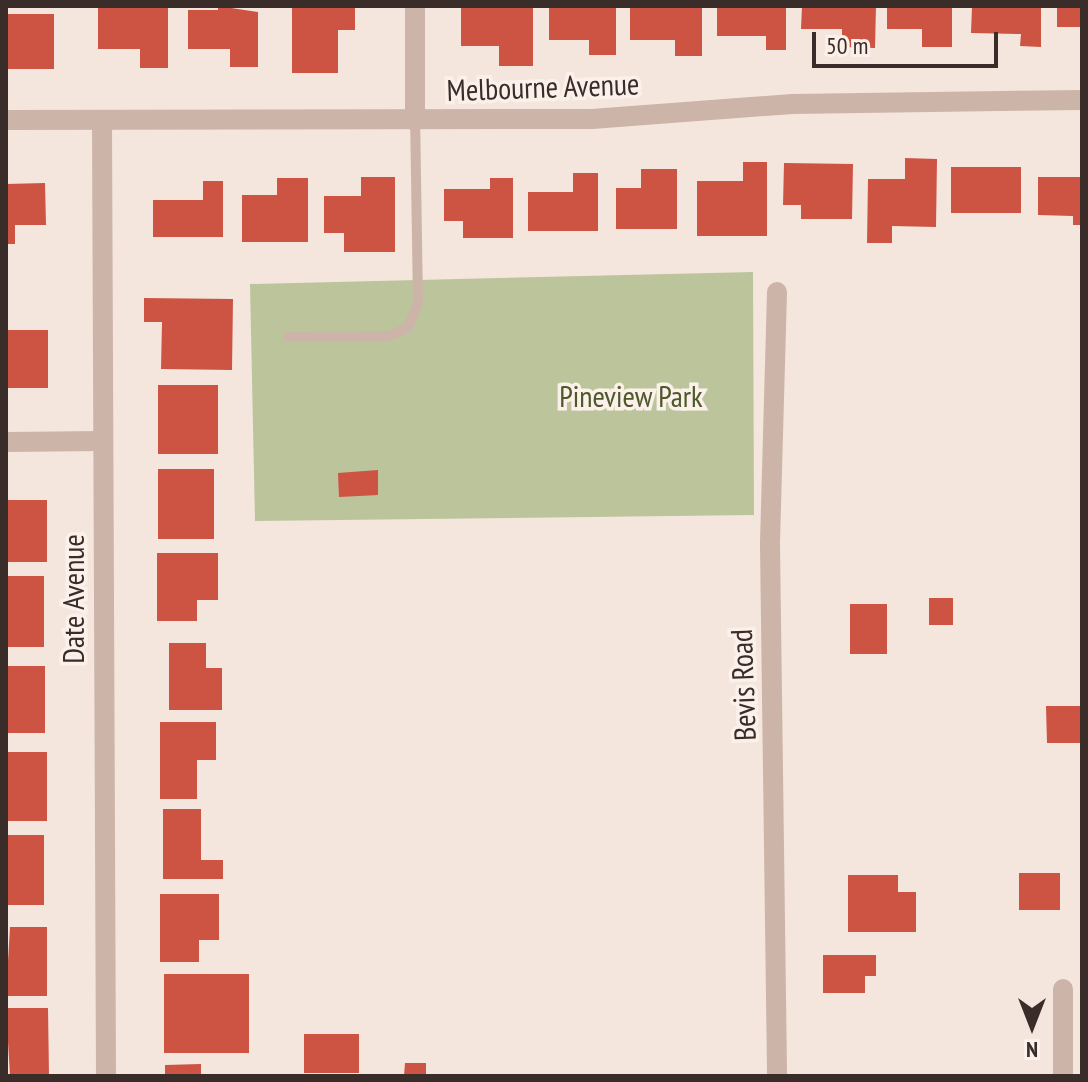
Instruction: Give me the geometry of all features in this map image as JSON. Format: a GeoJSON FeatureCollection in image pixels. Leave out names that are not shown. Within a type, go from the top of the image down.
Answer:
{"type":"FeatureCollection","features":[{"type":"Feature","properties":{"kind":"street"},"geometry":{"type":"LineString","coordinates":[[415,6],[415,121]]}},
{"type":"Feature","properties":{"kind":"street","name":"Melbourne Avenue"},"geometry":{"type":"LineString","coordinates":[[6,120],[592,119],[864,101],[1082,100]]}},
{"type":"Feature","properties":{"kind":"street","name":"Date Avenue"},"geometry":{"type":"LineString","coordinates":[[102,122],[106,1076]]}},
{"type":"Feature","properties":{"kind":"street","name":"Bevis Road"},"geometry":{"type":"LineString","coordinates":[[777,292],[770,545],[777,1076]]}},
{"type":"Feature","properties":{"kind":"street"},"geometry":{"type":"LineString","coordinates":[[6,442],[102,441]]}},
{"type":"Feature","properties":{"kind":"street"},"geometry":{"type":"LineString","coordinates":[[1063,989],[1063,1076]]}},
{"type":"Feature","properties":{"kind":"lane"},"geometry":{"type":"LineString","coordinates":[[288,337],[388,336],[408,328],[418,303],[415,121]]}},
{"type":"Feature","properties":{"kind":"green space","name":"Pineview Park"},"geometry":{"type":"Polygon","coordinates":[[[753,272],[754,515],[255,521],[250,284],[753,272]]]}},
{"type":"Feature","properties":{"kind":"building"},"geometry":{"type":"Polygon","coordinates":[[[218,6],[258,12],[258,67],[230,67],[230,49],[188,49],[188,10],[218,10],[218,6]]]}},
{"type":"Feature","properties":{"kind":"building"},"geometry":{"type":"Polygon","coordinates":[[[292,6],[355,6],[355,30],[338,30],[338,73],[292,73],[292,6]]]}},
{"type":"Feature","properties":{"kind":"building"},"geometry":{"type":"Polygon","coordinates":[[[549,6],[616,6],[616,55],[589,55],[589,40],[549,40],[549,6]]]}},
{"type":"Feature","properties":{"kind":"building"},"geometry":{"type":"Polygon","coordinates":[[[630,6],[702,6],[702,56],[675,56],[675,40],[630,40],[630,6]]]}},
{"type":"Feature","properties":{"kind":"building"},"geometry":{"type":"Polygon","coordinates":[[[717,6],[786,6],[786,50],[766,50],[766,36],[717,36],[717,6]]]}},
{"type":"Feature","properties":{"kind":"building"},"geometry":{"type":"Polygon","coordinates":[[[802,6],[876,6],[875,48],[842,47],[842,29],[801,29],[802,6]]]}},
{"type":"Feature","properties":{"kind":"building"},"geometry":{"type":"Polygon","coordinates":[[[887,6],[952,6],[952,47],[922,47],[922,29],[887,29],[887,6]]]}},
{"type":"Feature","properties":{"kind":"building"},"geometry":{"type":"Polygon","coordinates":[[[972,6],[1041,6],[1041,47],[1020,46],[1021,34],[971,33],[972,6]]]}},
{"type":"Feature","properties":{"kind":"building"},"geometry":{"type":"Polygon","coordinates":[[[1057,6],[1082,6],[1082,27],[1057,27],[1057,6]]]}},
{"type":"Feature","properties":{"kind":"building"},"geometry":{"type":"Polygon","coordinates":[[[98,7],[168,7],[168,68],[140,68],[140,49],[98,49],[98,7]]]}},
{"type":"Feature","properties":{"kind":"building"},"geometry":{"type":"Polygon","coordinates":[[[461,8],[533,8],[533,66],[499,66],[499,46],[461,46],[461,8]]]}},
{"type":"Feature","properties":{"kind":"building"},"geometry":{"type":"Polygon","coordinates":[[[6,14],[54,14],[54,69],[6,69],[6,14]]]}},
{"type":"Feature","properties":{"kind":"building"},"geometry":{"type":"Polygon","coordinates":[[[905,158],[937,159],[936,227],[892,226],[892,243],[867,243],[868,179],[905,179],[905,158]]]}},
{"type":"Feature","properties":{"kind":"building"},"geometry":{"type":"Polygon","coordinates":[[[743,162],[767,162],[767,236],[697,236],[697,181],[743,181],[743,162]]]}},
{"type":"Feature","properties":{"kind":"building"},"geometry":{"type":"Polygon","coordinates":[[[784,163],[853,164],[852,219],[801,219],[801,205],[783,205],[784,163]]]}},
{"type":"Feature","properties":{"kind":"building"},"geometry":{"type":"Polygon","coordinates":[[[951,167],[1021,167],[1021,213],[951,213],[951,167]]]}},
{"type":"Feature","properties":{"kind":"building"},"geometry":{"type":"Polygon","coordinates":[[[641,169],[677,169],[677,229],[616,229],[616,188],[641,188],[641,169]]]}},
{"type":"Feature","properties":{"kind":"building"},"geometry":{"type":"Polygon","coordinates":[[[573,173],[598,173],[598,231],[528,231],[528,192],[573,192],[573,173]]]}},
{"type":"Feature","properties":{"kind":"building"},"geometry":{"type":"Polygon","coordinates":[[[361,177],[395,177],[395,252],[344,252],[344,233],[324,233],[324,196],[361,196],[361,177]]]}},
{"type":"Feature","properties":{"kind":"building"},"geometry":{"type":"Polygon","coordinates":[[[1038,177],[1082,177],[1082,225],[1073,225],[1073,216],[1038,215],[1038,177]]]}},
{"type":"Feature","properties":{"kind":"building"},"geometry":{"type":"Polygon","coordinates":[[[277,178],[308,178],[308,242],[242,242],[242,195],[277,195],[277,178]]]}},
{"type":"Feature","properties":{"kind":"building"},"geometry":{"type":"Polygon","coordinates":[[[490,178],[513,178],[513,238],[463,238],[463,221],[444,221],[444,189],[490,189],[490,178]]]}},
{"type":"Feature","properties":{"kind":"building"},"geometry":{"type":"Polygon","coordinates":[[[203,181],[223,181],[223,237],[153,237],[153,200],[203,200],[203,181]]]}},
{"type":"Feature","properties":{"kind":"building"},"geometry":{"type":"Polygon","coordinates":[[[45,183],[46,225],[15,225],[15,244],[6,244],[6,184],[45,183]]]}},
{"type":"Feature","properties":{"kind":"building"},"geometry":{"type":"Polygon","coordinates":[[[144,298],[233,299],[232,370],[161,369],[162,322],[144,322],[144,298]]]}},
{"type":"Feature","properties":{"kind":"building"},"geometry":{"type":"Polygon","coordinates":[[[6,330],[48,330],[48,388],[6,388],[6,330]]]}},
{"type":"Feature","properties":{"kind":"building"},"geometry":{"type":"Polygon","coordinates":[[[158,385],[218,385],[218,454],[158,454],[158,385]]]}},
{"type":"Feature","properties":{"kind":"building"},"geometry":{"type":"Polygon","coordinates":[[[158,469],[214,469],[214,539],[158,539],[158,469]]]}},
{"type":"Feature","properties":{"kind":"building"},"geometry":{"type":"Polygon","coordinates":[[[378,470],[378,495],[339,497],[338,473],[378,470]]]}},
{"type":"Feature","properties":{"kind":"building"},"geometry":{"type":"Polygon","coordinates":[[[6,500],[47,500],[47,562],[6,562],[6,500]]]}},
{"type":"Feature","properties":{"kind":"building"},"geometry":{"type":"Polygon","coordinates":[[[157,553],[218,553],[218,600],[197,600],[197,621],[157,621],[157,553]]]}},
{"type":"Feature","properties":{"kind":"building"},"geometry":{"type":"Polygon","coordinates":[[[6,576],[44,576],[44,647],[6,647],[6,576]]]}},
{"type":"Feature","properties":{"kind":"building"},"geometry":{"type":"Polygon","coordinates":[[[929,598],[953,598],[953,625],[929,625],[929,598]]]}},
{"type":"Feature","properties":{"kind":"building"},"geometry":{"type":"Polygon","coordinates":[[[850,604],[887,604],[887,654],[850,654],[850,604]]]}},
{"type":"Feature","properties":{"kind":"building"},"geometry":{"type":"Polygon","coordinates":[[[169,643],[206,643],[206,668],[222,668],[222,710],[169,710],[169,643]]]}},
{"type":"Feature","properties":{"kind":"building"},"geometry":{"type":"Polygon","coordinates":[[[6,666],[45,666],[45,733],[6,733],[6,666]]]}},
{"type":"Feature","properties":{"kind":"building"},"geometry":{"type":"Polygon","coordinates":[[[1046,706],[1082,706],[1082,743],[1047,743],[1046,706]]]}},
{"type":"Feature","properties":{"kind":"building"},"geometry":{"type":"Polygon","coordinates":[[[160,722],[216,722],[216,760],[197,760],[197,799],[160,799],[160,722]]]}},
{"type":"Feature","properties":{"kind":"building"},"geometry":{"type":"Polygon","coordinates":[[[6,752],[47,752],[47,821],[6,821],[6,752]]]}},
{"type":"Feature","properties":{"kind":"building"},"geometry":{"type":"Polygon","coordinates":[[[163,809],[201,809],[201,860],[223,860],[223,879],[163,879],[163,809]]]}},
{"type":"Feature","properties":{"kind":"building"},"geometry":{"type":"Polygon","coordinates":[[[6,835],[44,835],[44,905],[6,905],[6,835]]]}},
{"type":"Feature","properties":{"kind":"building"},"geometry":{"type":"Polygon","coordinates":[[[1019,873],[1060,873],[1060,910],[1019,910],[1019,873]]]}},
{"type":"Feature","properties":{"kind":"building"},"geometry":{"type":"Polygon","coordinates":[[[848,875],[898,875],[898,892],[916,892],[916,932],[848,932],[848,875]]]}},
{"type":"Feature","properties":{"kind":"building"},"geometry":{"type":"Polygon","coordinates":[[[160,894],[219,894],[219,940],[199,940],[199,962],[160,962],[160,894]]]}},
{"type":"Feature","properties":{"kind":"building"},"geometry":{"type":"Polygon","coordinates":[[[10,927],[47,927],[47,996],[6,996],[10,927]]]}},
{"type":"Feature","properties":{"kind":"building"},"geometry":{"type":"Polygon","coordinates":[[[823,955],[876,955],[876,976],[865,976],[865,993],[823,993],[823,955]]]}},
{"type":"Feature","properties":{"kind":"building"},"geometry":{"type":"Polygon","coordinates":[[[164,974],[249,974],[249,1053],[164,1053],[164,974]]]}},
{"type":"Feature","properties":{"kind":"building"},"geometry":{"type":"Polygon","coordinates":[[[6,1008],[48,1008],[49,1076],[10,1076],[6,1008]]]}},
{"type":"Feature","properties":{"kind":"building"},"geometry":{"type":"Polygon","coordinates":[[[304,1034],[359,1034],[359,1073],[304,1073],[304,1034]]]}},
{"type":"Feature","properties":{"kind":"building"},"geometry":{"type":"Polygon","coordinates":[[[405,1063],[426,1063],[426,1076],[404,1076],[405,1063]]]}},
{"type":"Feature","properties":{"kind":"building"},"geometry":{"type":"Polygon","coordinates":[[[201,1064],[201,1076],[165,1076],[165,1065],[201,1064]]]}}]}
